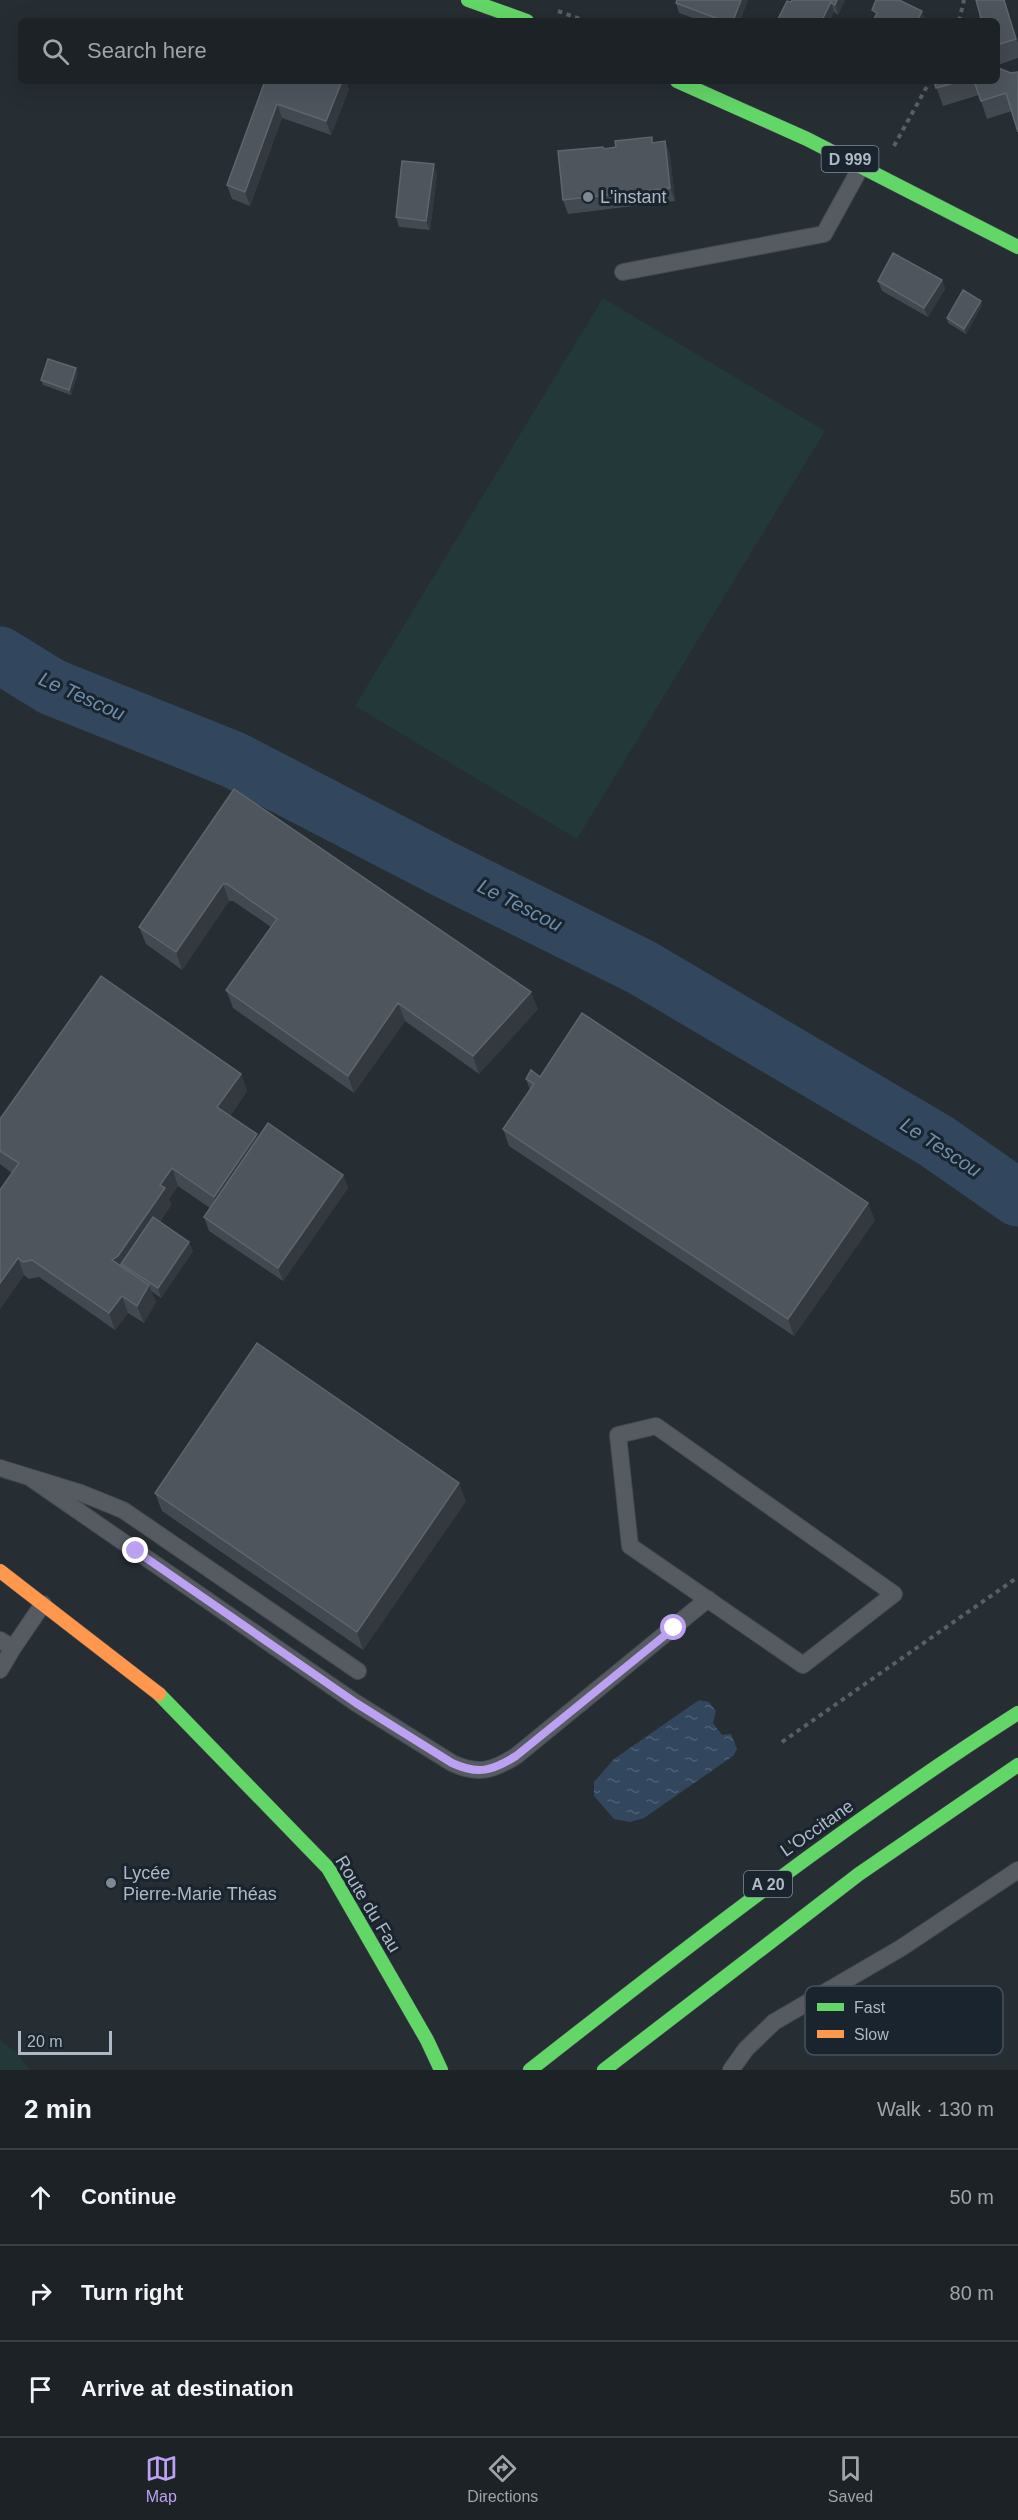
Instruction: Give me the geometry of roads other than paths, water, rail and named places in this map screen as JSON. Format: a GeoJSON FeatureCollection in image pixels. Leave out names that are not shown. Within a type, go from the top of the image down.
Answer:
{"type":"FeatureCollection","features":[{"type":"Feature","properties":{"kind":"main road"},"geometry":{"type":"LineString","coordinates":[[468,0],[518,18]]}},
{"type":"Feature","properties":{"kind":"main road","name":"D 999"},"geometry":{"type":"LineString","coordinates":[[684,84],[749,110],[862,165],[1018,247]]}},
{"type":"Feature","properties":{"kind":"main road","name":"Route du Fau"},"geometry":{"type":"LineString","coordinates":[[0,1571],[164,1697],[328,1868],[427,2040],[441,2070]]}},
{"type":"Feature","properties":{"kind":"main road","name":"L'Occitane"},"geometry":{"type":"LineString","coordinates":[[530,2070],[752,1896],[949,1756],[1018,1713]]}},
{"type":"Feature","properties":{"kind":"main road","name":"A 20"},"geometry":{"type":"LineString","coordinates":[[604,2070],[790,1925],[974,1793],[1018,1765]]}},
{"type":"Feature","properties":{"kind":"lane"},"geometry":{"type":"LineString","coordinates":[[623,272],[824,234],[862,165]]}},
{"type":"Feature","properties":{"kind":"lane"},"geometry":{"type":"LineString","coordinates":[[656,1426],[894,1594],[803,1665],[708,1599],[630,1546],[618,1435],[656,1426]]}},
{"type":"Feature","properties":{"kind":"lane"},"geometry":{"type":"LineString","coordinates":[[0,1468],[81,1493],[123,1510],[358,1671]]}},
{"type":"Feature","properties":{"kind":"lane"},"geometry":{"type":"LineString","coordinates":[[32,1479],[356,1703],[467,1770],[486,1770],[501,1766],[516,1756],[708,1599]]}},
{"type":"Feature","properties":{"kind":"lane"},"geometry":{"type":"LineString","coordinates":[[0,1670],[7,1644],[43,1604]]}},
{"type":"Feature","properties":{"kind":"lane"},"geometry":{"type":"LineString","coordinates":[[836,1986],[901,1948],[1018,1870]]}},
{"type":"Feature","properties":{"kind":"lane"},"geometry":{"type":"LineString","coordinates":[[731,2070],[746,2049],[774,2022],[805,2004]]}},
{"type":"Feature","properties":{"kind":"water"},"geometry":{"type":"Polygon","coordinates":[[[699,1700],[709,1702],[716,1711],[713,1723],[722,1735],[731,1734],[737,1749],[733,1756],[644,1818],[630,1822],[614,1819],[594,1796],[594,1782],[614,1759],[699,1700]]]}},
{"type":"Feature","properties":{"kind":"waterway","name":"Le Tescou"},"geometry":{"type":"LineString","coordinates":[[0,655],[52,687],[234,760],[442,868],[641,967],[936,1141],[1018,1198]]}},
{"type":"Feature","properties":{"kind":"place","name":"L'instant"},"geometry":{"type":"Point","coordinates":[588,197]}},
{"type":"Feature","properties":{"kind":"place","name":"Lycée Pierre-Marie Théas"},"geometry":{"type":"Point","coordinates":[111,1883]}}]}
